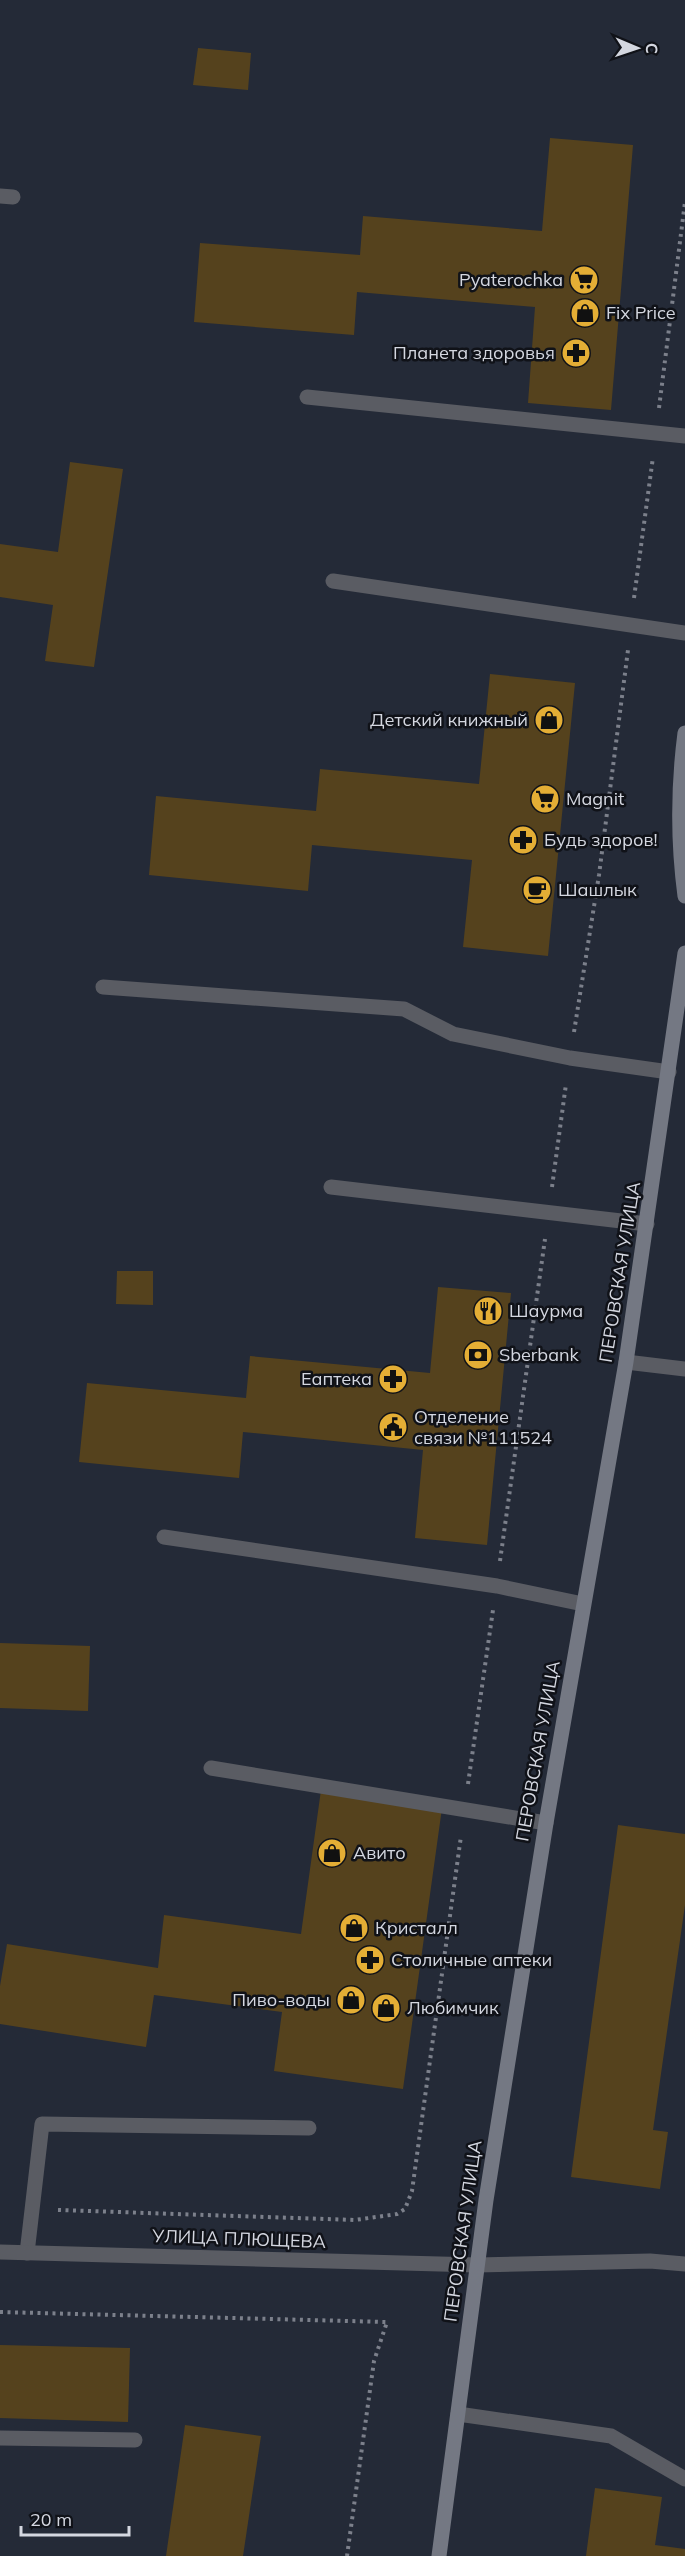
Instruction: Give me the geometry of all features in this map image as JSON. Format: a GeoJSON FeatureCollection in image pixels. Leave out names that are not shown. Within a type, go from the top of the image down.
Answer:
{"type":"FeatureCollection","features":[{"type":"Feature","properties":{"kind":"main road"},"geometry":{"type":"LineString","coordinates":[[685,733],[681,768],[680,839],[680,862],[685,896]]}},
{"type":"Feature","properties":{"kind":"main road","name":"ПЕРОВСКАЯ УЛИЦА"},"geometry":{"type":"LineString","coordinates":[[439,2556],[487,2188],[546,1823],[626,1362],[685,953]]}},
{"type":"Feature","properties":{"kind":"street"},"geometry":{"type":"LineString","coordinates":[[307,397],[685,436]]}},
{"type":"Feature","properties":{"kind":"street"},"geometry":{"type":"LineString","coordinates":[[333,581],[685,633]]}},
{"type":"Feature","properties":{"kind":"street"},"geometry":{"type":"LineString","coordinates":[[103,987],[404,1010],[453,1034],[570,1058],[669,1072]]}},
{"type":"Feature","properties":{"kind":"street"},"geometry":{"type":"LineString","coordinates":[[331,1187],[646,1224]]}},
{"type":"Feature","properties":{"kind":"street"},"geometry":{"type":"LineString","coordinates":[[626,1362],[685,1369]]}},
{"type":"Feature","properties":{"kind":"street"},"geometry":{"type":"LineString","coordinates":[[164,1537],[497,1586],[583,1604]]}},
{"type":"Feature","properties":{"kind":"street"},"geometry":{"type":"LineString","coordinates":[[211,1768],[546,1823]]}},
{"type":"Feature","properties":{"kind":"street"},"geometry":{"type":"LineString","coordinates":[[27,2253],[42,2124],[309,2128]]}},
{"type":"Feature","properties":{"kind":"street","name":"УЛИЦА ПЛЮЩЕВА"},"geometry":{"type":"LineString","coordinates":[[0,2252],[477,2265],[650,2261],[685,2264]]}},
{"type":"Feature","properties":{"kind":"street"},"geometry":{"type":"LineString","coordinates":[[458,2414],[611,2436],[685,2479]]}},
{"type":"Feature","properties":{"kind":"street"},"geometry":{"type":"LineString","coordinates":[[0,2438],[135,2440]]}},
{"type":"Feature","properties":{"kind":"path"},"geometry":{"type":"LineString","coordinates":[[32,2210],[356,2220],[397,2214],[405,2209],[412,2191],[548,1213],[598,875],[685,202]]}},
{"type":"Feature","properties":{"kind":"path"},"geometry":{"type":"LineString","coordinates":[[0,2312],[387,2322],[374,2361],[346,2556]]}},
{"type":"Feature","properties":{"kind":"building"},"geometry":{"type":"Polygon","coordinates":[[[198,48],[251,53],[248,90],[193,85],[198,48]]]}},
{"type":"Feature","properties":{"kind":"building"},"geometry":{"type":"Polygon","coordinates":[[[550,138],[633,145],[611,410],[528,403],[535,307],[357,292],[354,335],[194,322],[200,243],[360,255],[363,216],[542,231],[550,138]]]}},
{"type":"Feature","properties":{"kind":"building"},"geometry":{"type":"Polygon","coordinates":[[[70,462],[123,469],[94,667],[45,661],[53,605],[0,597],[0,544],[58,552],[70,462]]]}},
{"type":"Feature","properties":{"kind":"building"},"geometry":{"type":"Polygon","coordinates":[[[490,674],[575,683],[548,956],[463,947],[472,860],[312,845],[308,891],[149,875],[156,796],[316,811],[320,769],[479,784],[490,674]]]}},
{"type":"Feature","properties":{"kind":"building"},"geometry":{"type":"Polygon","coordinates":[[[117,1271],[153,1271],[153,1305],[116,1304],[117,1271]]]}},
{"type":"Feature","properties":{"kind":"building"},"geometry":{"type":"Polygon","coordinates":[[[438,1287],[511,1293],[487,1545],[415,1538],[423,1450],[243,1432],[239,1478],[79,1462],[87,1383],[246,1398],[250,1356],[430,1373],[438,1287]]]}},
{"type":"Feature","properties":{"kind":"building"},"geometry":{"type":"Polygon","coordinates":[[[0,1643],[90,1646],[88,1711],[0,1708],[0,1643]]]}},
{"type":"Feature","properties":{"kind":"building"},"geometry":{"type":"Polygon","coordinates":[[[321,1790],[442,1808],[403,2089],[274,2071],[282,2012],[154,1995],[146,2047],[0,2024],[0,1986],[7,1944],[158,1968],[164,1915],[301,1934],[321,1790]]]}},
{"type":"Feature","properties":{"kind":"building"},"geometry":{"type":"Polygon","coordinates":[[[618,1825],[685,1834],[685,1905],[653,2130],[668,2132],[660,2189],[571,2177],[618,1825]]]}},
{"type":"Feature","properties":{"kind":"building"},"geometry":{"type":"Polygon","coordinates":[[[0,2345],[130,2348],[128,2422],[0,2418],[0,2345]]]}},
{"type":"Feature","properties":{"kind":"building"},"geometry":{"type":"Polygon","coordinates":[[[185,2425],[261,2436],[243,2556],[166,2556],[185,2425]]]}},
{"type":"Feature","properties":{"kind":"building"},"geometry":{"type":"Polygon","coordinates":[[[595,2488],[662,2497],[655,2545],[685,2549],[685,2556],[586,2556],[595,2488]]]}},
{"type":"Feature","properties":{"kind":"place","name":"Pyaterochka"},"geometry":{"type":"Point","coordinates":[584,280]}},
{"type":"Feature","properties":{"kind":"place","name":"Fix Price"},"geometry":{"type":"Point","coordinates":[585,313]}},
{"type":"Feature","properties":{"kind":"place","name":"Планета здоровья"},"geometry":{"type":"Point","coordinates":[576,353]}},
{"type":"Feature","properties":{"kind":"place","name":"Детский книжный"},"geometry":{"type":"Point","coordinates":[549,720]}},
{"type":"Feature","properties":{"kind":"place","name":"Magnit"},"geometry":{"type":"Point","coordinates":[545,799]}},
{"type":"Feature","properties":{"kind":"place","name":"Будь здоров!"},"geometry":{"type":"Point","coordinates":[523,840]}},
{"type":"Feature","properties":{"kind":"place","name":"Шашлык"},"geometry":{"type":"Point","coordinates":[537,890]}},
{"type":"Feature","properties":{"kind":"place","name":"Шаурма"},"geometry":{"type":"Point","coordinates":[488,1311]}},
{"type":"Feature","properties":{"kind":"place","name":"Sberbank"},"geometry":{"type":"Point","coordinates":[478,1355]}},
{"type":"Feature","properties":{"kind":"place","name":"Еаптека"},"geometry":{"type":"Point","coordinates":[393,1379]}},
{"type":"Feature","properties":{"kind":"place","name":"Отделение связи №111524"},"geometry":{"type":"Point","coordinates":[393,1427]}},
{"type":"Feature","properties":{"kind":"place","name":"Авито"},"geometry":{"type":"Point","coordinates":[332,1853]}},
{"type":"Feature","properties":{"kind":"place","name":"Кристалл"},"geometry":{"type":"Point","coordinates":[354,1928]}},
{"type":"Feature","properties":{"kind":"place","name":"Столичные аптеки"},"geometry":{"type":"Point","coordinates":[370,1960]}},
{"type":"Feature","properties":{"kind":"place","name":"Пиво-воды"},"geometry":{"type":"Point","coordinates":[351,2000]}},
{"type":"Feature","properties":{"kind":"place","name":"Любимчик"},"geometry":{"type":"Point","coordinates":[386,2008]}}]}
